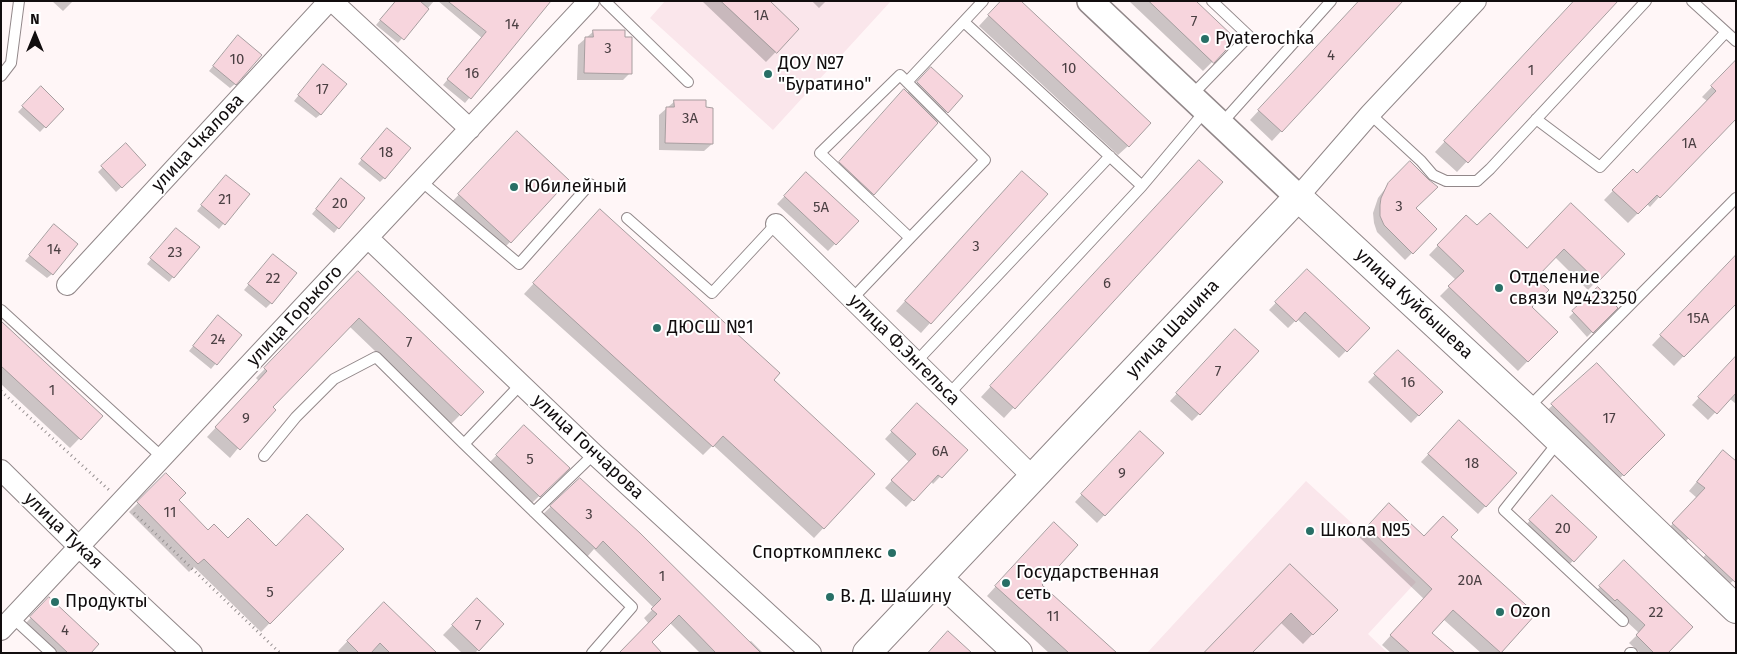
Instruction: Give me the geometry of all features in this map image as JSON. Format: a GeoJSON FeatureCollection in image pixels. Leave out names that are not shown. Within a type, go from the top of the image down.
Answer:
{"type":"FeatureCollection","features":[{"type":"Feature","properties":{"kind":"main road","name":"улица Куйбышева"},"geometry":{"type":"LineString","coordinates":[[1298,197],[1527,409],[1736,609]]}},
{"type":"Feature","properties":{"kind":"main road","name":"улица Шашина"},"geometry":{"type":"LineString","coordinates":[[867,653],[1298,197]]}},
{"type":"Feature","properties":{"kind":"main road"},"geometry":{"type":"LineString","coordinates":[[938,578],[1011,650]]}},
{"type":"Feature","properties":{"kind":"street","name":"улица Чкалова"},"geometry":{"type":"LineString","coordinates":[[67,285],[328,1]]}},
{"type":"Feature","properties":{"kind":"street"},"geometry":{"type":"LineString","coordinates":[[332,1],[470,129]]}},
{"type":"Feature","properties":{"kind":"street","name":"улица Горького"},"geometry":{"type":"LineString","coordinates":[[5,624],[122,502],[589,1]]}},
{"type":"Feature","properties":{"kind":"street","name":"улица Куйбышева"},"geometry":{"type":"LineString","coordinates":[[1090,1],[1298,197]]}},
{"type":"Feature","properties":{"kind":"street","name":"улица Шашина"},"geometry":{"type":"LineString","coordinates":[[1298,197],[1370,114],[1476,1]]}},
{"type":"Feature","properties":{"kind":"street","name":"улица Ф.Энгельса"},"geometry":{"type":"LineString","coordinates":[[776,224],[1033,477]]}},
{"type":"Feature","properties":{"kind":"street","name":"улица Гончарова"},"geometry":{"type":"LineString","coordinates":[[368,238],[594,454],[811,653]]}},
{"type":"Feature","properties":{"kind":"street","name":"улица Тукая"},"geometry":{"type":"LineString","coordinates":[[1,470],[79,547],[192,653]]}},
{"type":"Feature","properties":{"kind":"lane"},"geometry":{"type":"LineString","coordinates":[[1,76],[11,63],[19,1]]}},
{"type":"Feature","properties":{"kind":"lane"},"geometry":{"type":"LineString","coordinates":[[605,1],[688,82]]}},
{"type":"Feature","properties":{"kind":"lane"},"geometry":{"type":"LineString","coordinates":[[906,82],[983,1]]}},
{"type":"Feature","properties":{"kind":"lane"},"geometry":{"type":"LineString","coordinates":[[1206,110],[1248,36],[1212,1]]}},
{"type":"Feature","properties":{"kind":"lane"},"geometry":{"type":"LineString","coordinates":[[949,394],[1142,186],[1206,110],[1331,1]]}},
{"type":"Feature","properties":{"kind":"lane"},"geometry":{"type":"LineString","coordinates":[[1370,114],[1421,161],[1433,176],[1446,182],[1477,181],[1646,1]]}},
{"type":"Feature","properties":{"kind":"lane"},"geometry":{"type":"LineString","coordinates":[[1692,1],[1736,41]]}},
{"type":"Feature","properties":{"kind":"lane"},"geometry":{"type":"LineString","coordinates":[[964,22],[1142,186]]}},
{"type":"Feature","properties":{"kind":"lane"},"geometry":{"type":"LineString","coordinates":[[1536,119],[1600,167],[1726,32]]}},
{"type":"Feature","properties":{"kind":"lane"},"geometry":{"type":"LineString","coordinates":[[852,299],[985,160],[900,75],[820,153],[910,238]]}},
{"type":"Feature","properties":{"kind":"lane"},"geometry":{"type":"LineString","coordinates":[[916,362],[1110,156]]}},
{"type":"Feature","properties":{"kind":"lane"},"geometry":{"type":"LineString","coordinates":[[422,181],[519,264],[590,184]]}},
{"type":"Feature","properties":{"kind":"lane"},"geometry":{"type":"LineString","coordinates":[[1527,409],[1736,198]]}},
{"type":"Feature","properties":{"kind":"lane"},"geometry":{"type":"LineString","coordinates":[[627,218],[712,293],[776,224]]}},
{"type":"Feature","properties":{"kind":"lane"},"geometry":{"type":"LineString","coordinates":[[1,310],[163,458]]}},
{"type":"Feature","properties":{"kind":"lane"},"geometry":{"type":"LineString","coordinates":[[264,456],[296,417],[334,379],[376,357],[632,608],[592,653]]}},
{"type":"Feature","properties":{"kind":"lane"},"geometry":{"type":"LineString","coordinates":[[464,444],[521,384]]}},
{"type":"Feature","properties":{"kind":"lane"},"geometry":{"type":"LineString","coordinates":[[1559,441],[1504,510],[1623,621]]}},
{"type":"Feature","properties":{"kind":"lane"},"geometry":{"type":"LineString","coordinates":[[534,512],[594,454]]}},
{"type":"Feature","properties":{"kind":"lane"},"geometry":{"type":"LineString","coordinates":[[5,624],[51,653]]}},
{"type":"Feature","properties":{"kind":"path"},"geometry":{"type":"LineString","coordinates":[[1,391],[122,502],[280,653]]}},
{"type":"Feature","properties":{"kind":"shaded area","name":"ДОУ №7 \"Буратино\""},"geometry":{"type":"Polygon","coordinates":[[[665,1],[891,1],[773,130],[650,18],[665,1]]]}},
{"type":"Feature","properties":{"kind":"shaded area","name":"Школа №5"},"geometry":{"type":"Polygon","coordinates":[[[1306,481],[1416,582],[1368,634],[1388,653],[1147,653],[1306,481]]]}},
{"type":"Feature","properties":{"kind":"building"},"geometry":{"type":"Polygon","coordinates":[[[396,1],[420,1],[429,9],[404,40],[380,20],[396,1]]]}},
{"type":"Feature","properties":{"kind":"building"},"geometry":{"type":"Polygon","coordinates":[[[448,1],[551,1],[471,99],[447,79],[486,32],[448,1]]]}},
{"type":"Feature","properties":{"kind":"building"},"geometry":{"type":"Polygon","coordinates":[[[721,1],[770,1],[799,29],[777,53],[721,1]]]}},
{"type":"Feature","properties":{"kind":"building"},"geometry":{"type":"Polygon","coordinates":[[[1001,1],[1021,1],[1151,123],[1129,147],[988,15],[1001,1]]]}},
{"type":"Feature","properties":{"kind":"building"},"geometry":{"type":"Polygon","coordinates":[[[1149,1],[1196,1],[1236,39],[1214,63],[1149,1]]]}},
{"type":"Feature","properties":{"kind":"building"},"geometry":{"type":"Polygon","coordinates":[[[1359,1],[1403,1],[1282,132],[1258,110],[1359,1]]]}},
{"type":"Feature","properties":{"kind":"building"},"geometry":{"type":"Polygon","coordinates":[[[1574,1],[1618,1],[1468,163],[1444,141],[1574,1]]]}},
{"type":"Feature","properties":{"kind":"building"},"geometry":{"type":"Polygon","coordinates":[[[593,30],[625,30],[625,37],[632,37],[632,74],[584,73],[585,37],[593,37],[593,30]]]}},
{"type":"Feature","properties":{"kind":"building"},"geometry":{"type":"Polygon","coordinates":[[[238,35],[262,55],[236,85],[213,66],[238,35]]]}},
{"type":"Feature","properties":{"kind":"building"},"geometry":{"type":"Polygon","coordinates":[[[1736,60],[1736,119],[1660,198],[1657,195],[1638,214],[1612,190],[1633,169],[1637,173],[1716,91],[1711,86],[1736,60]]]}},
{"type":"Feature","properties":{"kind":"building"},"geometry":{"type":"Polygon","coordinates":[[[323,64],[347,84],[321,115],[298,95],[323,64]]]}},
{"type":"Feature","properties":{"kind":"building"},"geometry":{"type":"Polygon","coordinates":[[[931,67],[963,96],[948,113],[917,82],[931,67]]]}},
{"type":"Feature","properties":{"kind":"building"},"geometry":{"type":"Polygon","coordinates":[[[41,86],[64,109],[46,128],[22,106],[41,86]]]}},
{"type":"Feature","properties":{"kind":"building"},"geometry":{"type":"Polygon","coordinates":[[[904,89],[938,123],[874,195],[839,162],[904,89]]]}},
{"type":"Feature","properties":{"kind":"building"},"geometry":{"type":"Polygon","coordinates":[[[674,100],[706,100],[706,107],[713,108],[713,144],[665,143],[666,107],[674,107],[674,100]]]}},
{"type":"Feature","properties":{"kind":"building"},"geometry":{"type":"Polygon","coordinates":[[[387,128],[411,148],[385,179],[361,159],[387,128]]]}},
{"type":"Feature","properties":{"kind":"building","name":"Юбилейный"},"geometry":{"type":"Polygon","coordinates":[[[517,131],[569,180],[511,243],[458,194],[517,131]]]}},
{"type":"Feature","properties":{"kind":"building"},"geometry":{"type":"Polygon","coordinates":[[[126,143],[146,165],[122,188],[101,166],[126,143]]]}},
{"type":"Feature","properties":{"kind":"building"},"geometry":{"type":"Polygon","coordinates":[[[1199,160],[1223,182],[1015,409],[990,386],[1199,160]]]}},
{"type":"Feature","properties":{"kind":"building"},"geometry":{"type":"Polygon","coordinates":[[[1410,161],[1438,187],[1416,208],[1437,229],[1413,254],[1384,225],[1380,216],[1381,198],[1388,183],[1410,161]]]}},
{"type":"Feature","properties":{"kind":"building"},"geometry":{"type":"Polygon","coordinates":[[[1022,171],[1048,194],[931,324],[905,301],[1022,171]]]}},
{"type":"Feature","properties":{"kind":"building"},"geometry":{"type":"Polygon","coordinates":[[[806,172],[859,221],[836,245],[784,196],[806,172]]]}},
{"type":"Feature","properties":{"kind":"building"},"geometry":{"type":"Polygon","coordinates":[[[226,175],[250,194],[225,225],[201,205],[226,175]]]}},
{"type":"Feature","properties":{"kind":"building"},"geometry":{"type":"Polygon","coordinates":[[[341,178],[365,198],[339,229],[316,209],[341,178]]]}},
{"type":"Feature","properties":{"kind":"building","name":"Отделение связи №423250"},"geometry":{"type":"Polygon","coordinates":[[[1571,203],[1625,254],[1598,282],[1564,249],[1536,278],[1549,290],[1532,307],[1558,332],[1528,362],[1448,286],[1464,271],[1437,245],[1466,215],[1477,225],[1490,213],[1527,248],[1571,203]]]}},
{"type":"Feature","properties":{"kind":"building","name":"ДЮСШ №1"},"geometry":{"type":"Polygon","coordinates":[[[600,209],[780,373],[774,380],[875,474],[824,529],[723,436],[713,447],[533,283],[600,209]]]}},
{"type":"Feature","properties":{"kind":"building"},"geometry":{"type":"Polygon","coordinates":[[[54,224],[78,244],[53,275],[29,255],[54,224]]]}},
{"type":"Feature","properties":{"kind":"building"},"geometry":{"type":"Polygon","coordinates":[[[176,228],[200,247],[174,278],[150,258],[176,228]]]}},
{"type":"Feature","properties":{"kind":"building"},"geometry":{"type":"Polygon","coordinates":[[[273,254],[297,273],[272,304],[248,284],[273,254]]]}},
{"type":"Feature","properties":{"kind":"building"},"geometry":{"type":"Polygon","coordinates":[[[1736,255],[1736,304],[1684,357],[1660,335],[1736,255]]]}},
{"type":"Feature","properties":{"kind":"building"},"geometry":{"type":"Polygon","coordinates":[[[1307,269],[1370,328],[1347,352],[1305,312],[1296,322],[1275,302],[1307,269]]]}},
{"type":"Feature","properties":{"kind":"building"},"geometry":{"type":"Polygon","coordinates":[[[358,271],[484,392],[461,416],[359,318],[273,407],[276,410],[240,450],[215,427],[267,371],[264,368],[358,271]]]}},
{"type":"Feature","properties":{"kind":"building"},"geometry":{"type":"Polygon","coordinates":[[[1598,287],[1618,308],[1593,333],[1572,311],[1598,287]]]}},
{"type":"Feature","properties":{"kind":"building"},"geometry":{"type":"Polygon","coordinates":[[[218,315],[242,335],[217,365],[193,346],[218,315]]]}},
{"type":"Feature","properties":{"kind":"building"},"geometry":{"type":"Polygon","coordinates":[[[1,321],[103,416],[81,440],[1,366],[1,321]]]}},
{"type":"Feature","properties":{"kind":"building"},"geometry":{"type":"Polygon","coordinates":[[[1235,329],[1259,351],[1200,415],[1176,393],[1235,329]]]}},
{"type":"Feature","properties":{"kind":"building"},"geometry":{"type":"Polygon","coordinates":[[[1398,350],[1443,392],[1419,416],[1374,374],[1398,350]]]}},
{"type":"Feature","properties":{"kind":"building"},"geometry":{"type":"Polygon","coordinates":[[[1736,356],[1736,393],[1717,414],[1698,397],[1736,356]]]}},
{"type":"Feature","properties":{"kind":"building"},"geometry":{"type":"Polygon","coordinates":[[[1597,363],[1665,435],[1624,476],[1551,404],[1597,363]]]}},
{"type":"Feature","properties":{"kind":"building"},"geometry":{"type":"Polygon","coordinates":[[[917,403],[968,450],[942,478],[938,475],[914,501],[891,480],[916,454],[891,431],[917,403]]]}},
{"type":"Feature","properties":{"kind":"building"},"geometry":{"type":"Polygon","coordinates":[[[1459,420],[1517,473],[1486,507],[1428,454],[1459,420]]]}},
{"type":"Feature","properties":{"kind":"building"},"geometry":{"type":"Polygon","coordinates":[[[524,425],[570,468],[540,497],[496,455],[524,425]]]}},
{"type":"Feature","properties":{"kind":"building"},"geometry":{"type":"Polygon","coordinates":[[[1140,431],[1164,453],[1105,516],[1081,494],[1140,431]]]}},
{"type":"Feature","properties":{"kind":"building"},"geometry":{"type":"Polygon","coordinates":[[[1723,450],[1736,461],[1736,583],[1672,523],[1705,488],[1697,482],[1723,450]]]}},
{"type":"Feature","properties":{"kind":"building"},"geometry":{"type":"Polygon","coordinates":[[[166,473],[186,493],[179,500],[208,530],[214,524],[228,538],[248,518],[276,546],[307,514],[344,549],[270,624],[204,559],[198,564],[137,502],[166,473]]]}},
{"type":"Feature","properties":{"kind":"building"},"geometry":{"type":"Polygon","coordinates":[[[580,478],[640,533],[761,653],[716,653],[679,615],[652,642],[662,653],[619,653],[657,614],[651,609],[661,599],[603,541],[596,549],[550,506],[580,478]]]}},
{"type":"Feature","properties":{"kind":"building"},"geometry":{"type":"Polygon","coordinates":[[[1552,495],[1597,537],[1574,562],[1529,520],[1552,495]]]}},
{"type":"Feature","properties":{"kind":"building"},"geometry":{"type":"Polygon","coordinates":[[[1389,503],[1424,536],[1443,516],[1458,530],[1451,537],[1536,614],[1501,653],[1453,610],[1432,633],[1455,653],[1410,653],[1390,635],[1432,589],[1367,527],[1389,503]]]}},
{"type":"Feature","properties":{"kind":"building"},"geometry":{"type":"Polygon","coordinates":[[[1054,522],[1078,545],[1042,585],[1117,653],[1069,653],[995,586],[1054,522]]]}},
{"type":"Feature","properties":{"kind":"building"},"geometry":{"type":"Polygon","coordinates":[[[1624,560],[1693,627],[1668,653],[1654,653],[1636,635],[1645,625],[1617,599],[1615,601],[1599,586],[1624,560]]]}},
{"type":"Feature","properties":{"kind":"building"},"geometry":{"type":"Polygon","coordinates":[[[1290,564],[1338,610],[1313,635],[1291,613],[1252,653],[1204,653],[1290,564]]]}},
{"type":"Feature","properties":{"kind":"building"},"geometry":{"type":"Polygon","coordinates":[[[49,597],[99,644],[91,653],[68,653],[30,617],[49,597]]]}},
{"type":"Feature","properties":{"kind":"building"},"geometry":{"type":"Polygon","coordinates":[[[477,598],[504,624],[479,651],[452,625],[477,598]]]}},
{"type":"Feature","properties":{"kind":"building"},"geometry":{"type":"Polygon","coordinates":[[[384,602],[437,653],[390,653],[380,643],[371,653],[359,653],[347,641],[384,602]]]}},
{"type":"Feature","properties":{"kind":"building"},"geometry":{"type":"Polygon","coordinates":[[[948,631],[972,653],[928,653],[948,631]]]}},
{"type":"Feature","properties":{"kind":"place","name":"Pyaterochka"},"geometry":{"type":"Point","coordinates":[1205,39]}},
{"type":"Feature","properties":{"kind":"place","name":"ДОУ №7 \"Буратино\""},"geometry":{"type":"Point","coordinates":[768,74]}},
{"type":"Feature","properties":{"kind":"place","name":"Юбилейный"},"geometry":{"type":"Point","coordinates":[514,187]}},
{"type":"Feature","properties":{"kind":"place","name":"Отделение связи №423250"},"geometry":{"type":"Point","coordinates":[1499,288]}},
{"type":"Feature","properties":{"kind":"place","name":"ДЮСШ №1"},"geometry":{"type":"Point","coordinates":[657,328]}},
{"type":"Feature","properties":{"kind":"place","name":"Школа №5"},"geometry":{"type":"Point","coordinates":[1310,531]}},
{"type":"Feature","properties":{"kind":"place","name":"Спорткомплекс"},"geometry":{"type":"Point","coordinates":[892,553]}},
{"type":"Feature","properties":{"kind":"place","name":"Государственная сеть"},"geometry":{"type":"Point","coordinates":[1006,583]}},
{"type":"Feature","properties":{"kind":"place","name":"В. Д. Шашину"},"geometry":{"type":"Point","coordinates":[830,597]}},
{"type":"Feature","properties":{"kind":"place","name":"Продукты"},"geometry":{"type":"Point","coordinates":[55,602]}},
{"type":"Feature","properties":{"kind":"place","name":"Ozon"},"geometry":{"type":"Point","coordinates":[1500,612]}}]}
